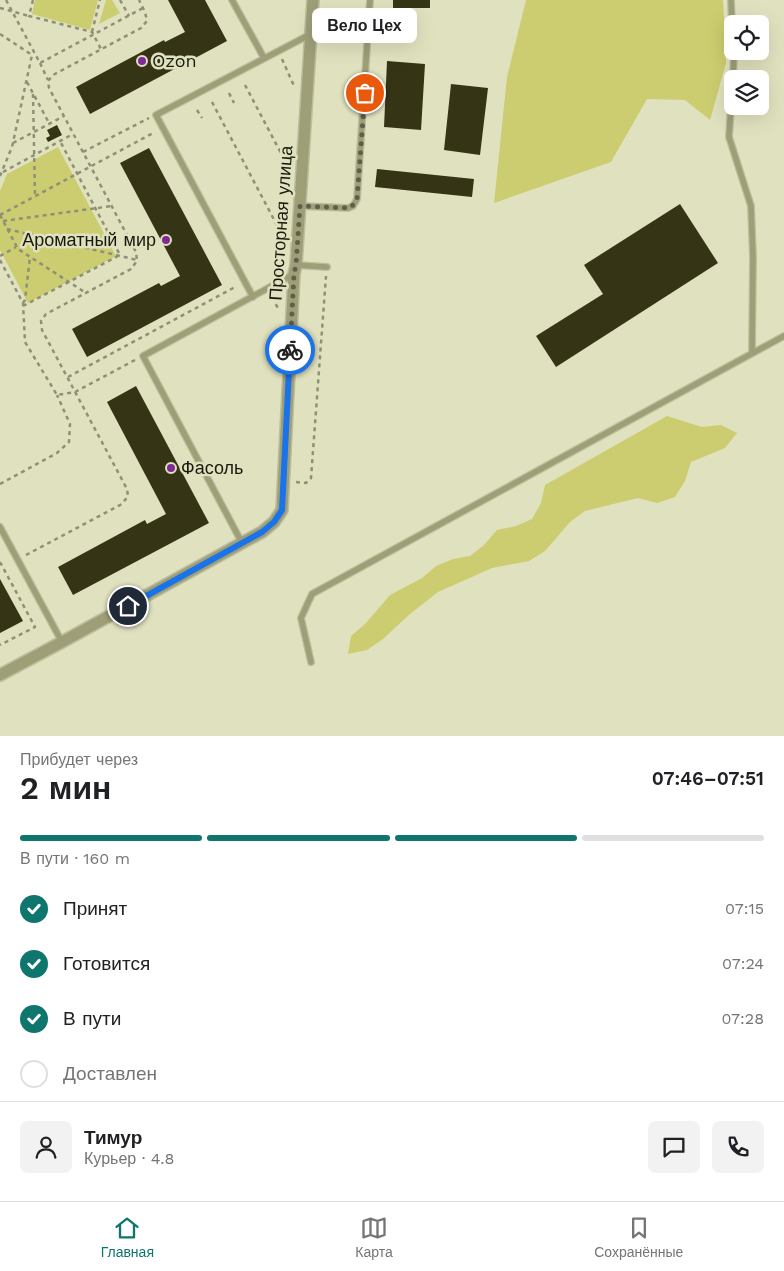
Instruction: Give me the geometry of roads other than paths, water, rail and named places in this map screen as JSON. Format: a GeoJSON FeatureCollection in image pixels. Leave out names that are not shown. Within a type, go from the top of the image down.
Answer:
{"type":"FeatureCollection","features":[{"type":"Feature","properties":{"kind":"street","name":"Просторная улица"},"geometry":{"type":"LineString","coordinates":[[0,675],[262,532],[274,522],[282,510],[295,270],[313,0]]}},
{"type":"Feature","properties":{"kind":"lane"},"geometry":{"type":"LineString","coordinates":[[232,0],[264,58]]}},
{"type":"Feature","properties":{"kind":"lane"},"geometry":{"type":"LineString","coordinates":[[300,206],[348,208],[357,199],[370,0]]}},
{"type":"Feature","properties":{"kind":"lane"},"geometry":{"type":"LineString","coordinates":[[731,0],[732,15]]}},
{"type":"Feature","properties":{"kind":"lane"},"geometry":{"type":"LineString","coordinates":[[253,297],[156,115],[311,34]]}},
{"type":"Feature","properties":{"kind":"lane"},"geometry":{"type":"LineString","coordinates":[[730,115],[729,137],[752,206],[752,353]]}},
{"type":"Feature","properties":{"kind":"lane"},"geometry":{"type":"LineString","coordinates":[[242,543],[143,356],[268,289],[295,270],[327,267]]}},
{"type":"Feature","properties":{"kind":"lane"},"geometry":{"type":"LineString","coordinates":[[311,662],[301,618],[312,594],[784,336]]}},
{"type":"Feature","properties":{"kind":"lane"},"geometry":{"type":"LineString","coordinates":[[0,527],[62,642]]}},
{"type":"Feature","properties":{"kind":"place","name":"Ozon"},"geometry":{"type":"Point","coordinates":[142,61]}},
{"type":"Feature","properties":{"kind":"place","name":"Вело Цех"},"geometry":{"type":"Point","coordinates":[365,93]}},
{"type":"Feature","properties":{"kind":"place","name":"Ароматный мир"},"geometry":{"type":"Point","coordinates":[166,240]}},
{"type":"Feature","properties":{"kind":"place","name":"Фасоль"},"geometry":{"type":"Point","coordinates":[171,468]}}]}
